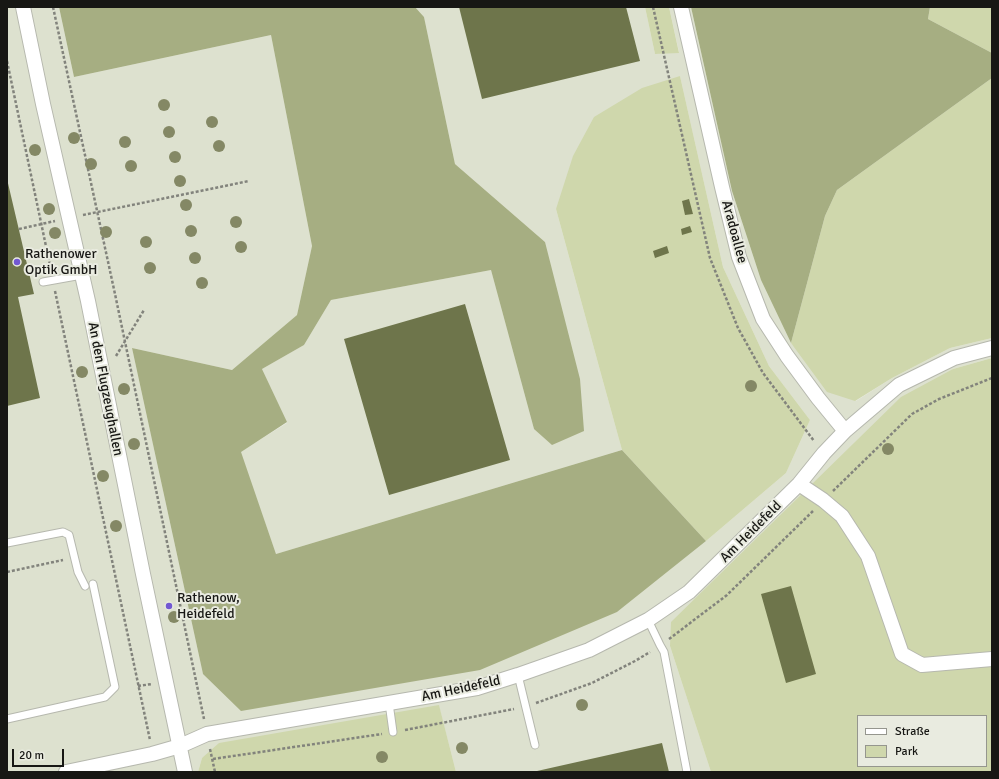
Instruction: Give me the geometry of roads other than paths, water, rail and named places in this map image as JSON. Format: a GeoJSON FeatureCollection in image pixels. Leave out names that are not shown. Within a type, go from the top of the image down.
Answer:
{"type":"FeatureCollection","features":[{"type":"Feature","properties":{"kind":"street","name":"An den Flugzeughallen"},"geometry":{"type":"LineString","coordinates":[[23,7],[43,104],[82,275],[144,581],[185,772]]}},
{"type":"Feature","properties":{"kind":"street","name":"Aradoallee"},"geometry":{"type":"LineString","coordinates":[[681,7],[739,257],[763,319],[787,356],[845,431]]}},
{"type":"Feature","properties":{"kind":"street","name":"Am Heidefeld"},"geometry":{"type":"LineString","coordinates":[[66,772],[152,754],[180,746],[207,734],[478,688],[518,676],[589,650],[648,620],[689,592],[799,484],[845,431],[899,385],[954,358],[992,348]]}},
{"type":"Feature","properties":{"kind":"street"},"geometry":{"type":"LineString","coordinates":[[799,484],[823,500],[842,516],[868,556],[902,654],[922,665],[992,659]]}},
{"type":"Feature","properties":{"kind":"lane"},"geometry":{"type":"LineString","coordinates":[[43,282],[82,275]]}},
{"type":"Feature","properties":{"kind":"lane"},"geometry":{"type":"LineString","coordinates":[[7,542],[62,532],[69,536],[78,572],[85,586]]}},
{"type":"Feature","properties":{"kind":"lane"},"geometry":{"type":"LineString","coordinates":[[7,719],[105,697],[115,687],[93,584]]}},
{"type":"Feature","properties":{"kind":"lane"},"geometry":{"type":"LineString","coordinates":[[648,620],[664,652],[687,772]]}},
{"type":"Feature","properties":{"kind":"lane"},"geometry":{"type":"LineString","coordinates":[[518,676],[535,745]]}},
{"type":"Feature","properties":{"kind":"lane"},"geometry":{"type":"LineString","coordinates":[[389,703],[393,732]]}},
{"type":"Feature","properties":{"kind":"place","name":"Rathenower Optik GmbH"},"geometry":{"type":"Point","coordinates":[17,262]}},
{"type":"Feature","properties":{"kind":"place","name":"Rathenow, Heidefeld"},"geometry":{"type":"Point","coordinates":[169,606]}}]}
